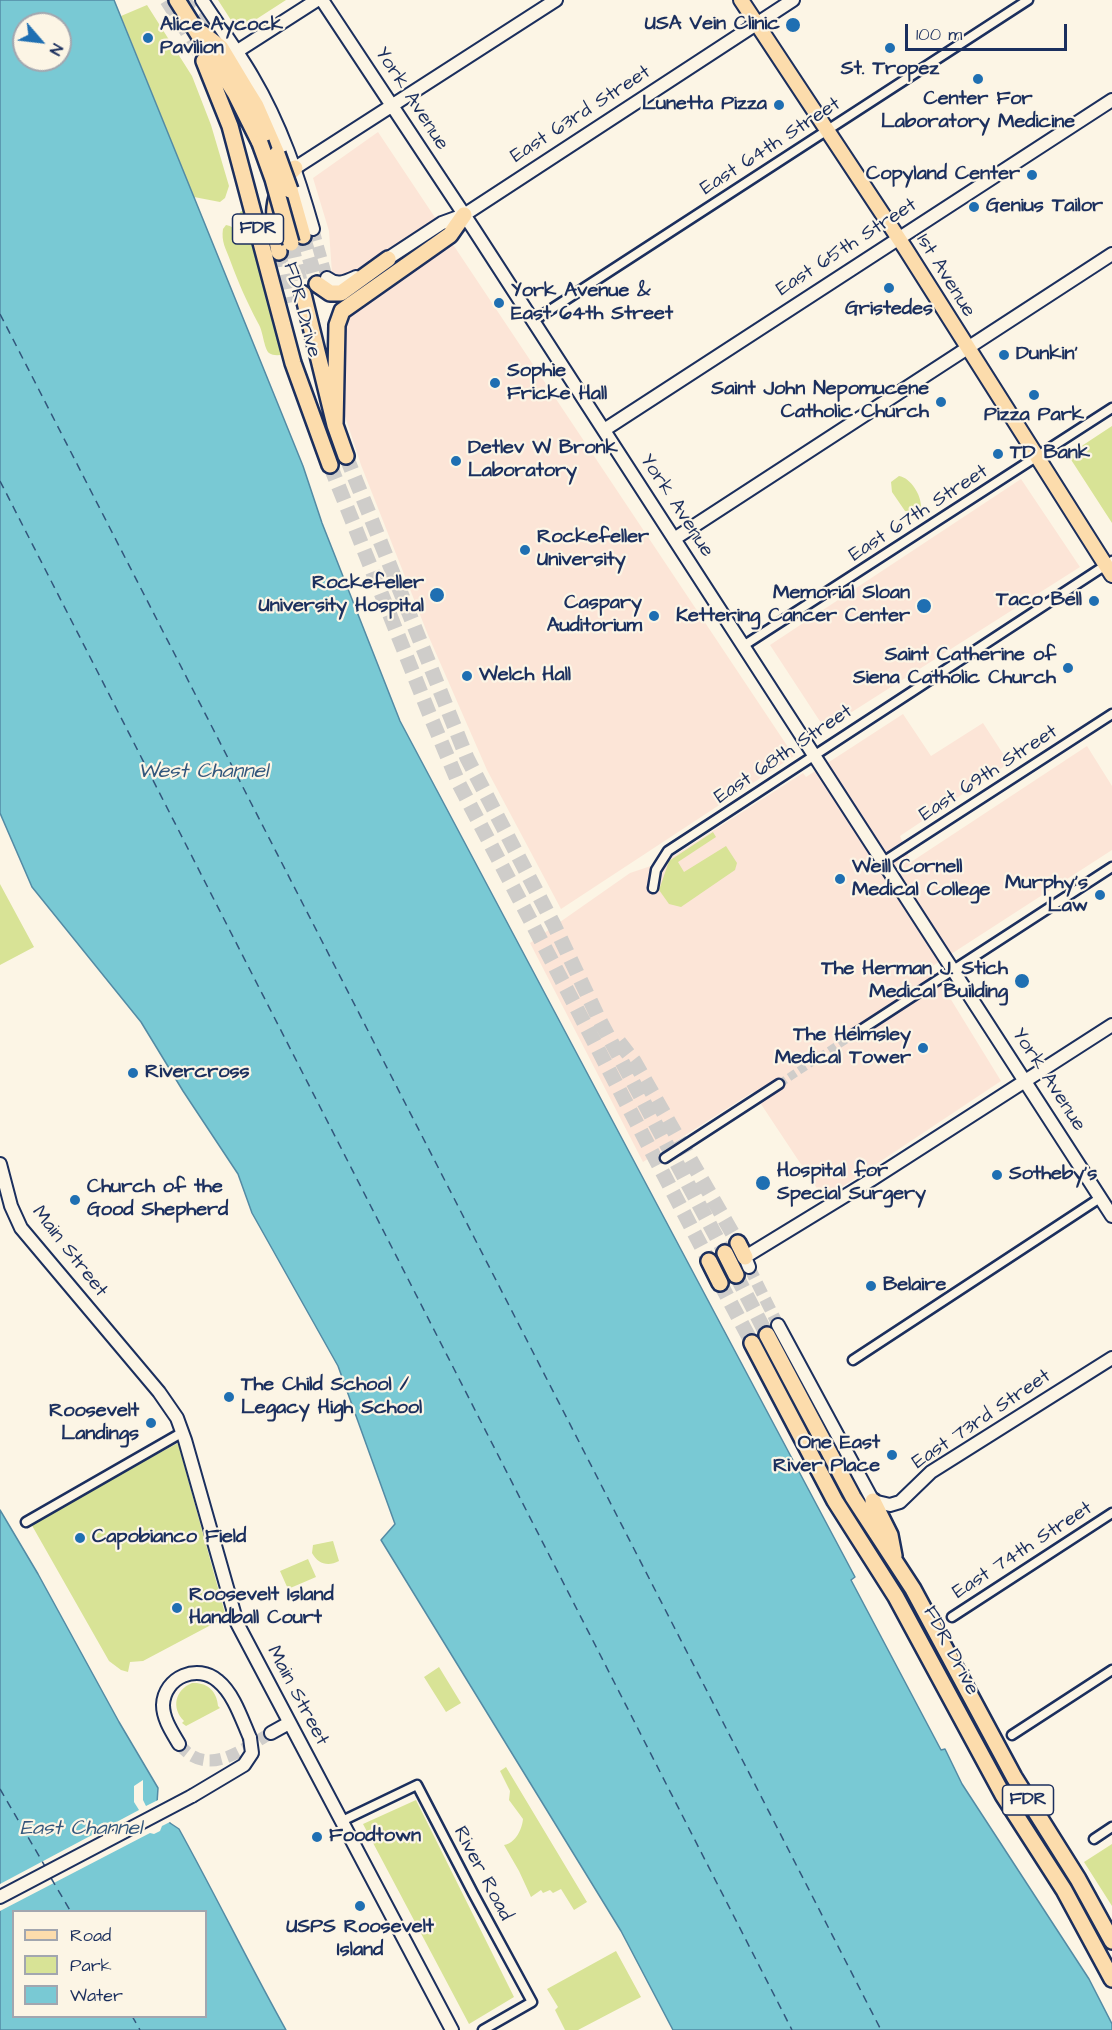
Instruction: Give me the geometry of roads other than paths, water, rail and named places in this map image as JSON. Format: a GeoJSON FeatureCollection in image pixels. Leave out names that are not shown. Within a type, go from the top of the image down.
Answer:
{"type":"FeatureCollection","features":[{"type":"Feature","properties":{"kind":"highway"},"geometry":{"type":"LineString","coordinates":[[177,0],[191,23],[221,48],[240,90],[256,106],[290,190],[296,240]]}},
{"type":"Feature","properties":{"kind":"highway"},"geometry":{"type":"LineString","coordinates":[[218,33],[236,52]]}},
{"type":"Feature","properties":{"kind":"highway","name":"FDR Drive"},"geometry":{"type":"LineString","coordinates":[[204,62],[236,144],[293,363],[330,465]]}},
{"type":"Feature","properties":{"kind":"highway","name":"FDR Drive"},"geometry":{"type":"LineString","coordinates":[[240,90],[296,240]]}},
{"type":"Feature","properties":{"kind":"highway"},"geometry":{"type":"LineString","coordinates":[[295,168],[286,178],[275,206],[273,223],[296,240]]}},
{"type":"Feature","properties":{"kind":"highway"},"geometry":{"type":"LineString","coordinates":[[335,425],[337,325],[342,311],[450,235],[464,215]]}},
{"type":"Feature","properties":{"kind":"highway"},"geometry":{"type":"LineString","coordinates":[[322,281],[330,293],[341,293],[388,259]]}},
{"type":"Feature","properties":{"kind":"highway","name":"FDR Drive"},"geometry":{"type":"LineString","coordinates":[[303,294],[335,425],[346,456]]}},
{"type":"Feature","properties":{"kind":"highway"},"geometry":{"type":"LineString","coordinates":[[288,303],[307,399]]}},
{"type":"Feature","properties":{"kind":"highway"},"geometry":{"type":"LineString","coordinates":[[738,1243],[743,1266]]}},
{"type":"Feature","properties":{"kind":"highway"},"geometry":{"type":"LineString","coordinates":[[725,1253],[743,1266]]}},
{"type":"Feature","properties":{"kind":"highway"},"geometry":{"type":"LineString","coordinates":[[709,1261],[720,1283]]}},
{"type":"Feature","properties":{"kind":"highway","name":"FDR Drive"},"geometry":{"type":"LineString","coordinates":[[772,1330],[853,1497],[931,1622],[1014,1777],[1097,1912],[1112,1941]]}},
{"type":"Feature","properties":{"kind":"highway","name":"FDR Drive"},"geometry":{"type":"LineString","coordinates":[[752,1343],[835,1501],[896,1597],[1004,1795],[1064,1890],[1112,1979]]}},
{"type":"Feature","properties":{"kind":"highway"},"geometry":{"type":"LineString","coordinates":[[873,1501],[890,1535],[895,1562]]}},
{"type":"Feature","properties":{"kind":"highway"},"geometry":{"type":"LineString","coordinates":[[1097,1912],[1112,1927]]}},
{"type":"Feature","properties":{"kind":"main road","name":"1st Avenue"},"geometry":{"type":"LineString","coordinates":[[741,0],[898,238],[1036,457],[1110,567]]}},
{"type":"Feature","properties":{"kind":"street"},"geometry":{"type":"LineString","coordinates":[[202,0],[265,100],[295,168],[296,240]]}},
{"type":"Feature","properties":{"kind":"street"},"geometry":{"type":"LineString","coordinates":[[236,52],[317,0]]}},
{"type":"Feature","properties":{"kind":"street","name":"York Avenue"},"geometry":{"type":"LineString","coordinates":[[322,0],[604,430],[1112,1216]]}},
{"type":"Feature","properties":{"kind":"street"},"geometry":{"type":"LineString","coordinates":[[295,168],[556,0]]}},
{"type":"Feature","properties":{"kind":"street","name":"East 63rd Street"},"geometry":{"type":"LineString","coordinates":[[388,259],[442,224],[464,215],[794,0]]}},
{"type":"Feature","properties":{"kind":"street","name":"East 64th Street"},"geometry":{"type":"LineString","coordinates":[[533,321],[1028,0]]}},
{"type":"Feature","properties":{"kind":"street","name":"East 65th Street"},"geometry":{"type":"LineString","coordinates":[[604,430],[1112,100]]}},
{"type":"Feature","properties":{"kind":"street"},"geometry":{"type":"LineString","coordinates":[[674,539],[1112,254]]}},
{"type":"Feature","properties":{"kind":"street","name":"East 67th Street"},"geometry":{"type":"LineString","coordinates":[[743,646],[1112,408]]}},
{"type":"Feature","properties":{"kind":"street","name":"East 68th Street"},"geometry":{"type":"LineString","coordinates":[[653,888],[657,870],[665,854],[814,755],[1110,567]]}},
{"type":"Feature","properties":{"kind":"street","name":"East 69th Street"},"geometry":{"type":"LineString","coordinates":[[883,862],[1112,714]]}},
{"type":"Feature","properties":{"kind":"street"},"geometry":{"type":"LineString","coordinates":[[853,1035],[1112,867]]}},
{"type":"Feature","properties":{"kind":"street"},"geometry":{"type":"LineString","coordinates":[[743,1266],[871,1180],[1112,1025]]}},
{"type":"Feature","properties":{"kind":"street"},"geometry":{"type":"LineString","coordinates":[[665,1158],[779,1084]]}},
{"type":"Feature","properties":{"kind":"street","name":"Main Street"},"geometry":{"type":"LineString","coordinates":[[0,1164],[11,1206],[21,1228],[159,1392],[183,1432],[233,1614],[452,2030]]}},
{"type":"Feature","properties":{"kind":"street"},"geometry":{"type":"LineString","coordinates":[[853,1360],[1112,1191]]}},
{"type":"Feature","properties":{"kind":"street","name":"FDR Drive"},"geometry":{"type":"LineString","coordinates":[[772,1330],[873,1501]]}},
{"type":"Feature","properties":{"kind":"street","name":"East 73rd Street"},"geometry":{"type":"LineString","coordinates":[[873,1501],[890,1505],[900,1502],[931,1472],[1112,1358]]}},
{"type":"Feature","properties":{"kind":"street"},"geometry":{"type":"LineString","coordinates":[[26,1522],[183,1432]]}},
{"type":"Feature","properties":{"kind":"street","name":"East 74th Street"},"geometry":{"type":"LineString","coordinates":[[952,1617],[1112,1513]]}},
{"type":"Feature","properties":{"kind":"street"},"geometry":{"type":"LineString","coordinates":[[1012,1735],[1112,1670]]}},
{"type":"Feature","properties":{"kind":"street"},"geometry":{"type":"LineString","coordinates":[[0,1897],[182,1801],[247,1762],[252,1749],[250,1738],[225,1688],[211,1676],[202,1673],[187,1674],[175,1681],[166,1693],[165,1718],[179,1743]]}},
{"type":"Feature","properties":{"kind":"street"},"geometry":{"type":"LineString","coordinates":[[271,1733],[289,1723]]}},
{"type":"Feature","properties":{"kind":"street","name":"River Road"},"geometry":{"type":"LineString","coordinates":[[342,1821],[417,1785],[472,1893],[532,2002],[483,2030]]}},
{"type":"Feature","properties":{"kind":"street"},"geometry":{"type":"LineString","coordinates":[[1094,1839],[1112,1827]]}},
{"type":"Feature","properties":{"kind":"water","name":"West Channel"},"geometry":{"type":"Polygon","coordinates":[[[0,0],[114,0],[303,466],[322,523],[400,721],[855,1577],[851,1580],[941,1750],[945,1749],[962,1784],[1089,1979],[1112,2024],[1112,2030],[673,2030],[621,1931],[381,1540],[395,1524],[338,1366],[252,1213],[238,1174],[141,1022],[32,887],[0,813],[0,0]]]}},
{"type":"Feature","properties":{"kind":"water","name":"East Channel"},"geometry":{"type":"Polygon","coordinates":[[[0,1510],[158,1788],[157,1803],[170,1823],[179,1829],[286,2030],[0,2030],[0,1510]]]}},
{"type":"Feature","properties":{"kind":"tunnel"},"geometry":{"type":"LineString","coordinates":[[167,0],[204,61]]}},
{"type":"Feature","properties":{"kind":"tunnel"},"geometry":{"type":"LineString","coordinates":[[181,0],[218,33]]}},
{"type":"Feature","properties":{"kind":"tunnel"},"geometry":{"type":"LineString","coordinates":[[313,229],[327,278]]}},
{"type":"Feature","properties":{"kind":"tunnel"},"geometry":{"type":"LineString","coordinates":[[303,236],[317,284]]}},
{"type":"Feature","properties":{"kind":"tunnel"},"geometry":{"type":"LineString","coordinates":[[291,243],[303,294]]}},
{"type":"Feature","properties":{"kind":"tunnel"},"geometry":{"type":"LineString","coordinates":[[279,252],[288,303]]}},
{"type":"Feature","properties":{"kind":"tunnel"},"geometry":{"type":"LineString","coordinates":[[346,456],[467,758],[554,925],[599,1019],[725,1253]]}},
{"type":"Feature","properties":{"kind":"tunnel"},"geometry":{"type":"LineString","coordinates":[[330,465],[459,784],[709,1261]]}},
{"type":"Feature","properties":{"kind":"tunnel"},"geometry":{"type":"LineString","coordinates":[[779,1084],[853,1035]]}},
{"type":"Feature","properties":{"kind":"tunnel"},"geometry":{"type":"LineString","coordinates":[[619,1042],[634,1061],[738,1243]]}},
{"type":"Feature","properties":{"kind":"tunnel"},"geometry":{"type":"LineString","coordinates":[[749,1267],[778,1325]]}},
{"type":"Feature","properties":{"kind":"tunnel"},"geometry":{"type":"LineString","coordinates":[[736,1275],[767,1335]]}},
{"type":"Feature","properties":{"kind":"tunnel"},"geometry":{"type":"LineString","coordinates":[[720,1283],[752,1343]]}},
{"type":"Feature","properties":{"kind":"tunnel"},"geometry":{"type":"LineString","coordinates":[[179,1744],[190,1754],[201,1759],[213,1760],[236,1753],[271,1733]]}},
{"type":"Feature","properties":{"kind":"place","name":"USA Vein Clinic"},"geometry":{"type":"Point","coordinates":[793,25]}},
{"type":"Feature","properties":{"kind":"place","name":"Alice Aycock Pavilion"},"geometry":{"type":"Point","coordinates":[148,38]}},
{"type":"Feature","properties":{"kind":"place","name":"St. Tropez"},"geometry":{"type":"Point","coordinates":[890,48]}},
{"type":"Feature","properties":{"kind":"place","name":"Center For Laboratory Medicine"},"geometry":{"type":"Point","coordinates":[978,79]}},
{"type":"Feature","properties":{"kind":"place","name":"Lunetta Pizza"},"geometry":{"type":"Point","coordinates":[779,105]}},
{"type":"Feature","properties":{"kind":"place","name":"Copyland Center"},"geometry":{"type":"Point","coordinates":[1032,175]}},
{"type":"Feature","properties":{"kind":"place","name":"Genius Tailor"},"geometry":{"type":"Point","coordinates":[974,207]}},
{"type":"Feature","properties":{"kind":"place","name":"Gristedes"},"geometry":{"type":"Point","coordinates":[889,288]}},
{"type":"Feature","properties":{"kind":"place","name":"York Avenue & East 64th Street"},"geometry":{"type":"Point","coordinates":[499,303]}},
{"type":"Feature","properties":{"kind":"place","name":"Dunkin'"},"geometry":{"type":"Point","coordinates":[1004,355]}},
{"type":"Feature","properties":{"kind":"place","name":"Sophie Fricke Hall"},"geometry":{"type":"Point","coordinates":[495,383]}},
{"type":"Feature","properties":{"kind":"place","name":"Pizza Park"},"geometry":{"type":"Point","coordinates":[1034,395]}},
{"type":"Feature","properties":{"kind":"place","name":"Saint John Nepomucene Catholic Church"},"geometry":{"type":"Point","coordinates":[941,402]}},
{"type":"Feature","properties":{"kind":"place","name":"TD Bank"},"geometry":{"type":"Point","coordinates":[998,454]}},
{"type":"Feature","properties":{"kind":"place","name":"Detlev W Bronk Laboratory"},"geometry":{"type":"Point","coordinates":[456,461]}},
{"type":"Feature","properties":{"kind":"place","name":"Rockefeller University"},"geometry":{"type":"Point","coordinates":[525,550]}},
{"type":"Feature","properties":{"kind":"place","name":"Rockefeller University Hospital"},"geometry":{"type":"Point","coordinates":[437,595]}},
{"type":"Feature","properties":{"kind":"place","name":"Taco Bell"},"geometry":{"type":"Point","coordinates":[1094,601]}},
{"type":"Feature","properties":{"kind":"place","name":"Memorial Sloan Kettering Cancer Center"},"geometry":{"type":"Point","coordinates":[924,606]}},
{"type":"Feature","properties":{"kind":"place","name":"Caspary Auditorium"},"geometry":{"type":"Point","coordinates":[654,616]}},
{"type":"Feature","properties":{"kind":"place","name":"Saint Catherine of Siena Catholic Church"},"geometry":{"type":"Point","coordinates":[1068,668]}},
{"type":"Feature","properties":{"kind":"place","name":"Welch Hall"},"geometry":{"type":"Point","coordinates":[467,676]}},
{"type":"Feature","properties":{"kind":"place","name":"Weill Cornell Medical College"},"geometry":{"type":"Point","coordinates":[840,879]}},
{"type":"Feature","properties":{"kind":"place","name":"Murphy's Law"},"geometry":{"type":"Point","coordinates":[1100,895]}},
{"type":"Feature","properties":{"kind":"place","name":"The Herman J. Stich Medical Building"},"geometry":{"type":"Point","coordinates":[1022,981]}},
{"type":"Feature","properties":{"kind":"place","name":"The Helmsley Medical Tower"},"geometry":{"type":"Point","coordinates":[923,1048]}},
{"type":"Feature","properties":{"kind":"place","name":"Rivercross"},"geometry":{"type":"Point","coordinates":[133,1073]}},
{"type":"Feature","properties":{"kind":"place","name":"Sotheby's"},"geometry":{"type":"Point","coordinates":[997,1175]}},
{"type":"Feature","properties":{"kind":"place","name":"Hospital for Special Surgery"},"geometry":{"type":"Point","coordinates":[763,1183]}},
{"type":"Feature","properties":{"kind":"place","name":"Church of the Good Shepherd"},"geometry":{"type":"Point","coordinates":[75,1200]}},
{"type":"Feature","properties":{"kind":"place","name":"Belaire"},"geometry":{"type":"Point","coordinates":[871,1286]}},
{"type":"Feature","properties":{"kind":"place","name":"The Child School / Legacy High School"},"geometry":{"type":"Point","coordinates":[229,1397]}},
{"type":"Feature","properties":{"kind":"place","name":"Roosevelt Landings"},"geometry":{"type":"Point","coordinates":[151,1423]}},
{"type":"Feature","properties":{"kind":"place","name":"One East River Place"},"geometry":{"type":"Point","coordinates":[892,1455]}},
{"type":"Feature","properties":{"kind":"place","name":"Capobianco Field"},"geometry":{"type":"Point","coordinates":[80,1538]}},
{"type":"Feature","properties":{"kind":"place","name":"Roosevelt Island Handball Court"},"geometry":{"type":"Point","coordinates":[177,1608]}},
{"type":"Feature","properties":{"kind":"place","name":"Foodtown"},"geometry":{"type":"Point","coordinates":[317,1837]}},
{"type":"Feature","properties":{"kind":"place","name":"USPS Roosevelt Island"},"geometry":{"type":"Point","coordinates":[360,1906]}}]}
